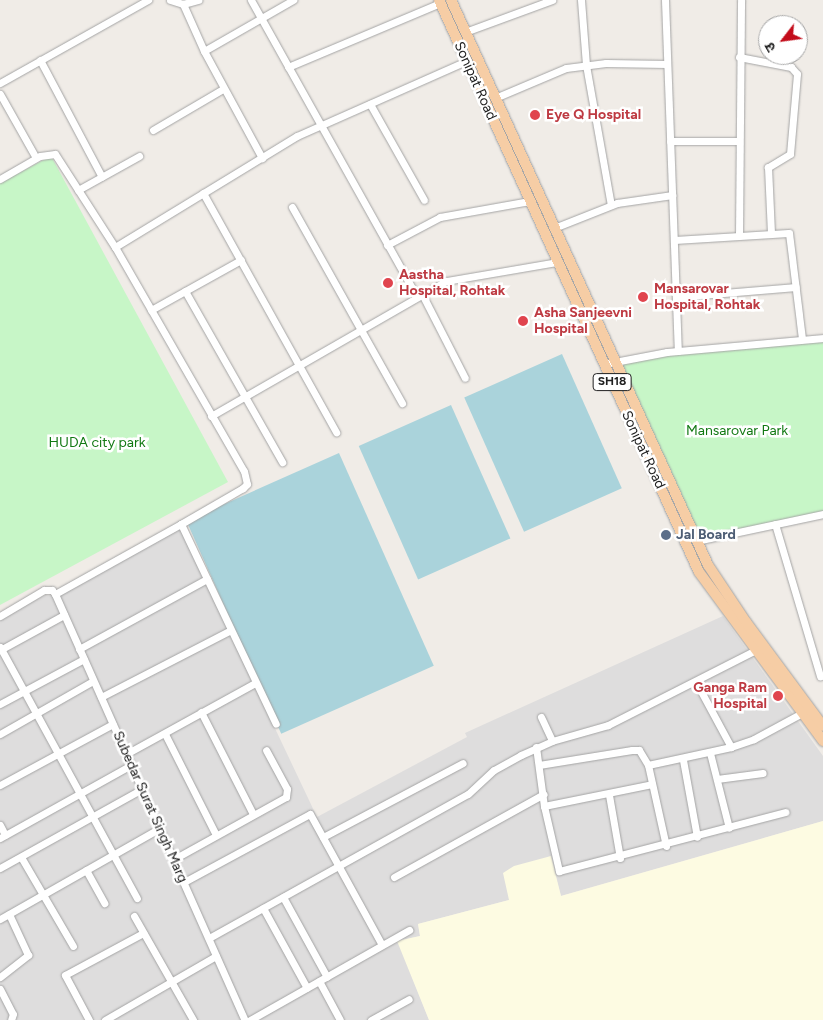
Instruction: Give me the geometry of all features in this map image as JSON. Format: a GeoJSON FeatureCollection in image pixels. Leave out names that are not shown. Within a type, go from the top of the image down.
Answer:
{"type":"FeatureCollection","features":[{"type":"Feature","properties":{"kind":"main road","name":"Sonipat Road"},"geometry":{"type":"LineString","coordinates":[[451,0],[554,228],[617,360],[700,572],[759,649],[823,726]]}},
{"type":"Feature","properties":{"kind":"main road","name":"Sonipat Road"},"geometry":{"type":"LineString","coordinates":[[440,2],[604,364],[665,486],[759,649],[823,741]]}},
{"type":"Feature","properties":{"kind":"street"},"geometry":{"type":"LineString","coordinates":[[0,83],[148,0]]}},
{"type":"Feature","properties":{"kind":"street"},"geometry":{"type":"LineString","coordinates":[[170,0],[183,4],[198,0]]}},
{"type":"Feature","properties":{"kind":"street"},"geometry":{"type":"LineString","coordinates":[[252,0],[319,126],[465,378]]}},
{"type":"Feature","properties":{"kind":"street"},"geometry":{"type":"LineString","coordinates":[[204,51],[293,0]]}},
{"type":"Feature","properties":{"kind":"street"},"geometry":{"type":"LineString","coordinates":[[465,32],[551,0]]}},
{"type":"Feature","properties":{"kind":"street"},"geometry":{"type":"LineString","coordinates":[[581,0],[586,65],[611,205]]}},
{"type":"Feature","properties":{"kind":"street"},"geometry":{"type":"LineString","coordinates":[[665,0],[678,351]]}},
{"type":"Feature","properties":{"kind":"street"},"geometry":{"type":"LineString","coordinates":[[739,236],[741,0]]}},
{"type":"Feature","properties":{"kind":"street"},"geometry":{"type":"LineString","coordinates":[[288,67],[440,2]]}},
{"type":"Feature","properties":{"kind":"street"},"geometry":{"type":"LineString","coordinates":[[183,4],[223,89],[262,158]]}},
{"type":"Feature","properties":{"kind":"street"},"geometry":{"type":"LineString","coordinates":[[740,57],[791,67],[797,74],[790,154],[784,160],[771,162],[768,167],[771,233]]}},
{"type":"Feature","properties":{"kind":"street"},"geometry":{"type":"LineString","coordinates":[[40,60],[102,177]]}},
{"type":"Feature","properties":{"kind":"street"},"geometry":{"type":"LineString","coordinates":[[115,247],[262,158],[319,126],[466,61]]}},
{"type":"Feature","properties":{"kind":"street"},"geometry":{"type":"LineString","coordinates":[[495,98],[566,68],[586,65],[667,64]]}},
{"type":"Feature","properties":{"kind":"street"},"geometry":{"type":"LineString","coordinates":[[153,130],[223,89]]}},
{"type":"Feature","properties":{"kind":"street"},"geometry":{"type":"LineString","coordinates":[[0,94],[36,158]]}},
{"type":"Feature","properties":{"kind":"street"},"geometry":{"type":"LineString","coordinates":[[370,104],[424,200]]}},
{"type":"Feature","properties":{"kind":"street"},"geometry":{"type":"LineString","coordinates":[[670,141],[739,140]]}},
{"type":"Feature","properties":{"kind":"street"},"geometry":{"type":"LineString","coordinates":[[0,179],[36,158],[55,154],[115,247],[244,471],[246,484],[181,524],[55,594],[52,590],[44,590],[0,616]]}},
{"type":"Feature","properties":{"kind":"street"},"geometry":{"type":"LineString","coordinates":[[78,190],[139,156]]}},
{"type":"Feature","properties":{"kind":"street"},"geometry":{"type":"LineString","coordinates":[[203,193],[336,432]]}},
{"type":"Feature","properties":{"kind":"street"},"geometry":{"type":"LineString","coordinates":[[554,228],[611,205],[672,195]]}},
{"type":"Feature","properties":{"kind":"street"},"geometry":{"type":"LineString","coordinates":[[387,245],[440,217],[530,201]]}},
{"type":"Feature","properties":{"kind":"street"},"geometry":{"type":"LineString","coordinates":[[292,207],[402,403]]}},
{"type":"Feature","properties":{"kind":"street"},"geometry":{"type":"LineString","coordinates":[[674,240],[786,232],[791,236],[802,339]]}},
{"type":"Feature","properties":{"kind":"street"},"geometry":{"type":"LineString","coordinates":[[151,310],[241,260]]}},
{"type":"Feature","properties":{"kind":"street"},"geometry":{"type":"LineString","coordinates":[[211,416],[446,281],[557,262]]}},
{"type":"Feature","properties":{"kind":"street"},"geometry":{"type":"LineString","coordinates":[[676,297],[796,287]]}},
{"type":"Feature","properties":{"kind":"street"},"geometry":{"type":"LineString","coordinates":[[185,292],[282,462]]}},
{"type":"Feature","properties":{"kind":"street"},"geometry":{"type":"LineString","coordinates":[[604,364],[617,360],[678,351],[823,338]]}},
{"type":"Feature","properties":{"kind":"street"},"geometry":{"type":"LineString","coordinates":[[696,541],[823,514]]}},
{"type":"Feature","properties":{"kind":"street"},"geometry":{"type":"LineString","coordinates":[[181,524],[276,724]]}},
{"type":"Feature","properties":{"kind":"street"},"geometry":{"type":"LineString","coordinates":[[775,524],[790,584],[820,676]]}},
{"type":"Feature","properties":{"kind":"street"},"geometry":{"type":"LineString","coordinates":[[79,649],[207,579]]}},
{"type":"Feature","properties":{"kind":"street","name":"Subedar Surat Singh Marg"},"geometry":{"type":"LineString","coordinates":[[55,594],[244,1020]]}},
{"type":"Feature","properties":{"kind":"street"},"geometry":{"type":"LineString","coordinates":[[64,615],[0,649],[56,754],[137,898]]}},
{"type":"Feature","properties":{"kind":"street"},"geometry":{"type":"LineString","coordinates":[[101,697],[231,630]]}},
{"type":"Feature","properties":{"kind":"street"},"geometry":{"type":"LineString","coordinates":[[209,938],[468,794],[494,770],[536,747],[608,725],[759,649]]}},
{"type":"Feature","properties":{"kind":"street"},"geometry":{"type":"LineString","coordinates":[[0,704],[84,659]]}},
{"type":"Feature","properties":{"kind":"street"},"geometry":{"type":"LineString","coordinates":[[0,734],[93,681]]}},
{"type":"Feature","properties":{"kind":"street"},"geometry":{"type":"LineString","coordinates":[[696,682],[731,747]]}},
{"type":"Feature","properties":{"kind":"street"},"geometry":{"type":"LineString","coordinates":[[126,754],[256,683]]}},
{"type":"Feature","properties":{"kind":"street"},"geometry":{"type":"LineString","coordinates":[[201,712],[253,814]]}},
{"type":"Feature","properties":{"kind":"street"},"geometry":{"type":"LineString","coordinates":[[648,765],[683,760],[731,747],[754,739],[802,713]]}},
{"type":"Feature","properties":{"kind":"street"},"geometry":{"type":"LineString","coordinates":[[541,717],[552,741]]}},
{"type":"Feature","properties":{"kind":"street"},"geometry":{"type":"LineString","coordinates":[[0,785],[113,724]]}},
{"type":"Feature","properties":{"kind":"street"},"geometry":{"type":"LineString","coordinates":[[165,734],[216,835]]}},
{"type":"Feature","properties":{"kind":"street"},"geometry":{"type":"LineString","coordinates":[[536,747],[544,794],[544,806],[557,870],[620,858],[785,812]]}},
{"type":"Feature","properties":{"kind":"street"},"geometry":{"type":"LineString","coordinates":[[174,859],[288,793],[266,750]]}},
{"type":"Feature","properties":{"kind":"street"},"geometry":{"type":"LineString","coordinates":[[539,765],[639,750],[648,765],[666,846]]}},
{"type":"Feature","properties":{"kind":"street"},"geometry":{"type":"LineString","coordinates":[[710,753],[729,828]]}},
{"type":"Feature","properties":{"kind":"street"},"geometry":{"type":"LineString","coordinates":[[683,760],[697,837]]}},
{"type":"Feature","properties":{"kind":"street"},"geometry":{"type":"LineString","coordinates":[[323,837],[463,763]]}},
{"type":"Feature","properties":{"kind":"street"},"geometry":{"type":"LineString","coordinates":[[0,825],[3,836],[131,765]]}},
{"type":"Feature","properties":{"kind":"street"},"geometry":{"type":"LineString","coordinates":[[717,779],[763,773]]}},
{"type":"Feature","properties":{"kind":"street"},"geometry":{"type":"LineString","coordinates":[[544,806],[609,795],[652,784]]}},
{"type":"Feature","properties":{"kind":"street"},"geometry":{"type":"LineString","coordinates":[[0,868],[142,789]]}},
{"type":"Feature","properties":{"kind":"street"},"geometry":{"type":"LineString","coordinates":[[394,877],[544,794]]}},
{"type":"Feature","properties":{"kind":"street"},"geometry":{"type":"LineString","coordinates":[[609,795],[620,858]]}},
{"type":"Feature","properties":{"kind":"street"},"geometry":{"type":"LineString","coordinates":[[184,882],[230,860],[307,815],[312,816],[382,946]]}},
{"type":"Feature","properties":{"kind":"street"},"geometry":{"type":"LineString","coordinates":[[0,919],[160,828]]}},
{"type":"Feature","properties":{"kind":"street"},"geometry":{"type":"LineString","coordinates":[[21,857],[73,946]]}},
{"type":"Feature","properties":{"kind":"street"},"geometry":{"type":"LineString","coordinates":[[86,870],[104,903]]}},
{"type":"Feature","properties":{"kind":"street"},"geometry":{"type":"LineString","coordinates":[[283,897],[327,976]]}},
{"type":"Feature","properties":{"kind":"street"},"geometry":{"type":"LineString","coordinates":[[263,908],[307,988]]}},
{"type":"Feature","properties":{"kind":"street"},"geometry":{"type":"LineString","coordinates":[[0,977],[28,955],[9,914]]}},
{"type":"Feature","properties":{"kind":"street"},"geometry":{"type":"LineString","coordinates":[[134,916],[194,1020]]}},
{"type":"Feature","properties":{"kind":"street"},"geometry":{"type":"LineString","coordinates":[[250,1020],[409,930]]}},
{"type":"Feature","properties":{"kind":"street"},"geometry":{"type":"LineString","coordinates":[[89,1020],[64,975],[143,933]]}},
{"type":"Feature","properties":{"kind":"street"},"geometry":{"type":"LineString","coordinates":[[105,1020],[116,1017],[216,956]]}},
{"type":"Feature","properties":{"kind":"street"},"geometry":{"type":"LineString","coordinates":[[319,981],[340,1020]]}},
{"type":"Feature","properties":{"kind":"street"},"geometry":{"type":"LineString","coordinates":[[0,989],[13,1014],[11,1020]]}},
{"type":"Feature","properties":{"kind":"street"},"geometry":{"type":"LineString","coordinates":[[371,1020],[409,999]]}},
{"type":"Feature","properties":{"kind":"shaded area"},"geometry":{"type":"Polygon","coordinates":[[[180,528],[317,817],[467,737],[465,733],[723,616],[823,756],[823,821],[561,896],[550,856],[509,900],[418,924],[420,936],[398,941],[429,1020],[0,1020],[0,619],[45,595],[56,596],[180,528]]]}},
{"type":"Feature","properties":{"kind":"shaded area"},"geometry":{"type":"Polygon","coordinates":[[[823,821],[823,1020],[429,1020],[397,941],[420,936],[418,924],[509,900],[503,873],[514,866],[551,856],[561,896],[823,821]]]}},
{"type":"Feature","properties":{"kind":"green space","name":"HUDA city park"},"geometry":{"type":"Polygon","coordinates":[[[51,156],[228,482],[0,605],[0,183],[51,156]]]}},
{"type":"Feature","properties":{"kind":"green space","name":"Mansarovar Park"},"geometry":{"type":"Polygon","coordinates":[[[823,340],[823,515],[695,542],[614,362],[678,351],[823,340]]]}},
{"type":"Feature","properties":{"kind":"water"},"geometry":{"type":"Polygon","coordinates":[[[562,354],[622,488],[524,532],[464,398],[562,354]]]}},
{"type":"Feature","properties":{"kind":"water"},"geometry":{"type":"Polygon","coordinates":[[[451,405],[510,538],[418,579],[359,446],[451,405]]]}},
{"type":"Feature","properties":{"kind":"water"},"geometry":{"type":"Polygon","coordinates":[[[339,453],[434,666],[281,734],[186,521],[339,453]]]}},
{"type":"Feature","properties":{"kind":"place","name":"Eye Q Hospital"},"geometry":{"type":"Point","coordinates":[535,115]}},
{"type":"Feature","properties":{"kind":"place","name":"Aastha Hospital, Rohtak"},"geometry":{"type":"Point","coordinates":[388,283]}},
{"type":"Feature","properties":{"kind":"place","name":"Mansarovar Hospital, Rohtak"},"geometry":{"type":"Point","coordinates":[643,297]}},
{"type":"Feature","properties":{"kind":"place","name":"Asha Sanjeevni Hospital"},"geometry":{"type":"Point","coordinates":[523,321]}},
{"type":"Feature","properties":{"kind":"place","name":"Jal Board"},"geometry":{"type":"Point","coordinates":[666,535]}},
{"type":"Feature","properties":{"kind":"place","name":"Ganga Ram Hospital"},"geometry":{"type":"Point","coordinates":[778,696]}}]}
